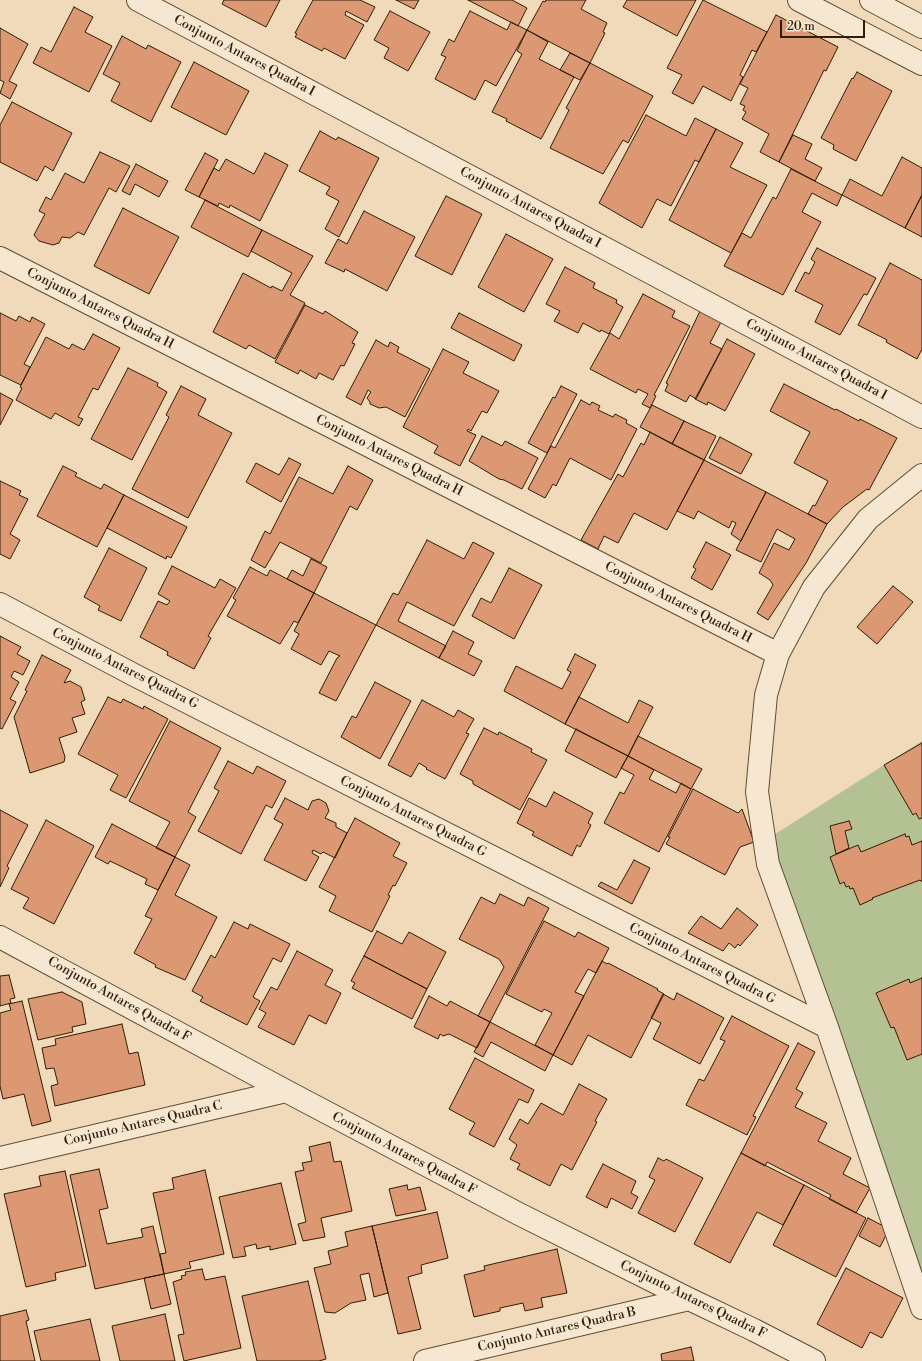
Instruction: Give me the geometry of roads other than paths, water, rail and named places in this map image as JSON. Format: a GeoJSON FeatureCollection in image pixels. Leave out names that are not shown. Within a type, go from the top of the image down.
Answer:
{"type":"FeatureCollection","features":[{"type":"Feature","properties":{"kind":"street","name":"Conjunto Antares Quadra I"},"geometry":{"type":"LineString","coordinates":[[138,0],[922,417]]}},
{"type":"Feature","properties":{"kind":"street"},"geometry":{"type":"LineString","coordinates":[[799,0],[922,64]]}},
{"type":"Feature","properties":{"kind":"street"},"geometry":{"type":"LineString","coordinates":[[871,0],[922,27]]}},
{"type":"Feature","properties":{"kind":"street","name":"Conjunto Antares Quadra H"},"geometry":{"type":"LineString","coordinates":[[0,258],[778,654]]}},
{"type":"Feature","properties":{"kind":"street"},"geometry":{"type":"LineString","coordinates":[[922,475],[868,519],[814,587],[778,654],[766,695],[757,792],[768,864],[827,1027],[922,1308]]}},
{"type":"Feature","properties":{"kind":"street","name":"Conjunto Antares Quadra G"},"geometry":{"type":"LineString","coordinates":[[0,604],[145,681],[827,1027]]}},
{"type":"Feature","properties":{"kind":"street","name":"Conjunto Antares Quadra F"},"geometry":{"type":"LineString","coordinates":[[0,937],[519,1214],[814,1361]]}},
{"type":"Feature","properties":{"kind":"street","name":"Conjunto Antares Quadra C"},"geometry":{"type":"LineString","coordinates":[[0,1158],[286,1091]]}},
{"type":"Feature","properties":{"kind":"street","name":"Conjunto Antares Quadra B"},"geometry":{"type":"LineString","coordinates":[[425,1361],[689,1300]]}}]}
